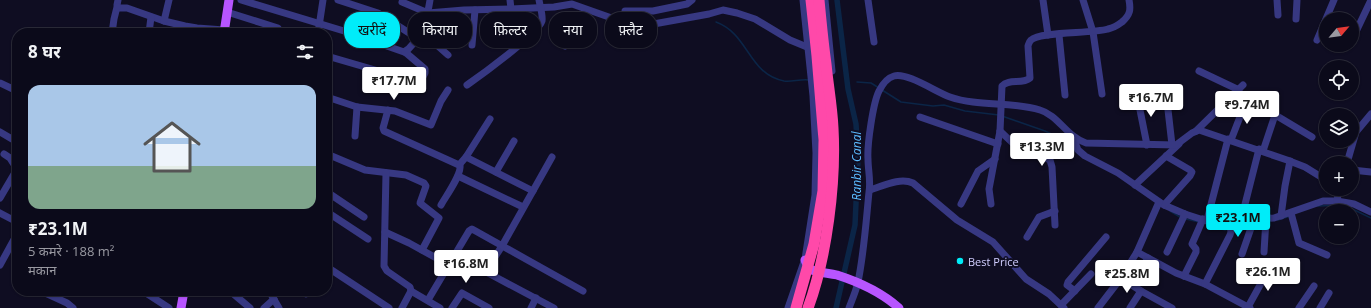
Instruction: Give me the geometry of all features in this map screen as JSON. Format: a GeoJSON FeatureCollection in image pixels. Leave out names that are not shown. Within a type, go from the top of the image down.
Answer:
{"type":"FeatureCollection","features":[{"type":"Feature","properties":{"kind":"highway"},"geometry":{"type":"LineString","coordinates":[[796,308],[814,244],[823,191],[824,140],[811,0]]}},
{"type":"Feature","properties":{"kind":"highway"},"geometry":{"type":"LineString","coordinates":[[808,308],[816,284],[824,246],[834,166],[832,110],[819,0]]}},
{"type":"Feature","properties":{"kind":"main road"},"geometry":{"type":"LineString","coordinates":[[224,28],[229,0]]}},
{"type":"Feature","properties":{"kind":"main road"},"geometry":{"type":"LineString","coordinates":[[805,259],[808,267],[812,270],[836,275],[855,282],[882,295],[899,308]]}},
{"type":"Feature","properties":{"kind":"main road"},"geometry":{"type":"LineString","coordinates":[[181,308],[183,296]]}},
{"type":"Feature","properties":{"kind":"street"},"geometry":{"type":"LineString","coordinates":[[164,22],[169,0]]}},
{"type":"Feature","properties":{"kind":"street"},"geometry":{"type":"LineString","coordinates":[[241,0],[331,28]]}},
{"type":"Feature","properties":{"kind":"street"},"geometry":{"type":"LineString","coordinates":[[319,28],[323,0]]}},
{"type":"Feature","properties":{"kind":"street"},"geometry":{"type":"LineString","coordinates":[[338,0],[378,13],[408,32]]}},
{"type":"Feature","properties":{"kind":"street"},"geometry":{"type":"LineString","coordinates":[[428,12],[430,0]]}},
{"type":"Feature","properties":{"kind":"street"},"geometry":{"type":"LineString","coordinates":[[510,0],[511,10]]}},
{"type":"Feature","properties":{"kind":"street"},"geometry":{"type":"LineString","coordinates":[[625,11],[654,11],[687,4],[692,0]]}},
{"type":"Feature","properties":{"kind":"street"},"geometry":{"type":"LineString","coordinates":[[788,308],[805,259],[815,195],[816,153],[813,96],[803,0]]}},
{"type":"Feature","properties":{"kind":"street"},"geometry":{"type":"LineString","coordinates":[[812,308],[823,272],[836,197],[838,138],[825,0]]}},
{"type":"Feature","properties":{"kind":"street"},"geometry":{"type":"LineString","coordinates":[[868,0],[874,42]]}},
{"type":"Feature","properties":{"kind":"street"},"geometry":{"type":"LineString","coordinates":[[1043,0],[1048,35]]}},
{"type":"Feature","properties":{"kind":"street"},"geometry":{"type":"LineString","coordinates":[[1083,0],[1093,32],[1102,94]]}},
{"type":"Feature","properties":{"kind":"street"},"geometry":{"type":"LineString","coordinates":[[991,204],[988,189],[1000,131],[1001,90],[1004,84],[1026,81],[1030,78],[1029,43],[1034,39],[1048,35],[1093,32],[1112,28],[1128,16],[1130,9],[1128,0]]}},
{"type":"Feature","properties":{"kind":"street"},"geometry":{"type":"LineString","coordinates":[[1277,0],[1278,15]]}},
{"type":"Feature","properties":{"kind":"street"},"geometry":{"type":"LineString","coordinates":[[1296,19],[1297,0]]}},
{"type":"Feature","properties":{"kind":"street"},"geometry":{"type":"LineString","coordinates":[[1316,40],[1334,0]]}},
{"type":"Feature","properties":{"kind":"street"},"geometry":{"type":"LineString","coordinates":[[1359,24],[1370,0]]}},
{"type":"Feature","properties":{"kind":"street"},"geometry":{"type":"LineString","coordinates":[[402,2],[426,12]]}},
{"type":"Feature","properties":{"kind":"street"},"geometry":{"type":"LineString","coordinates":[[113,28],[118,4],[164,22],[197,28]]}},
{"type":"Feature","properties":{"kind":"street"},"geometry":{"type":"LineString","coordinates":[[444,12],[511,10],[540,4],[554,7],[572,4],[633,26],[640,27],[723,10],[737,12],[755,19],[790,40],[807,48]]}},
{"type":"Feature","properties":{"kind":"street"},"geometry":{"type":"LineString","coordinates":[[467,85],[510,53],[538,27],[542,20],[540,4]]}},
{"type":"Feature","properties":{"kind":"street"},"geometry":{"type":"LineString","coordinates":[[472,45],[475,10]]}},
{"type":"Feature","properties":{"kind":"street"},"geometry":{"type":"LineString","coordinates":[[227,12],[247,17],[278,28]]}},
{"type":"Feature","properties":{"kind":"street"},"geometry":{"type":"LineString","coordinates":[[150,28],[151,17]]}},
{"type":"Feature","properties":{"kind":"street"},"geometry":{"type":"LineString","coordinates":[[332,28],[406,52],[425,70],[425,73],[419,84],[416,84],[332,57]]}},
{"type":"Feature","properties":{"kind":"street"},"geometry":{"type":"LineString","coordinates":[[1059,35],[1065,95]]}},
{"type":"Feature","properties":{"kind":"street"},"geometry":{"type":"LineString","coordinates":[[406,52],[409,48]]}},
{"type":"Feature","properties":{"kind":"street"},"geometry":{"type":"LineString","coordinates":[[440,48],[448,55]]}},
{"type":"Feature","properties":{"kind":"street"},"geometry":{"type":"LineString","coordinates":[[1135,185],[1166,156],[1175,145],[1196,131],[1241,87],[1199,71]]}},
{"type":"Feature","properties":{"kind":"street"},"geometry":{"type":"LineString","coordinates":[[849,308],[855,282],[870,190],[868,144],[876,98],[884,83],[894,76],[904,77],[956,99],[1001,107],[1041,110],[1052,117],[1073,136],[1082,141],[1093,144],[1175,145]]}},
{"type":"Feature","properties":{"kind":"street"},"geometry":{"type":"LineString","coordinates":[[0,83],[12,89]]}},
{"type":"Feature","properties":{"kind":"street"},"geometry":{"type":"LineString","coordinates":[[332,99],[357,107],[388,110],[432,125],[441,101],[448,90]]}},
{"type":"Feature","properties":{"kind":"street"},"geometry":{"type":"LineString","coordinates":[[1137,95],[1147,145]]}},
{"type":"Feature","properties":{"kind":"street"},"geometry":{"type":"LineString","coordinates":[[1167,101],[1175,145]]}},
{"type":"Feature","properties":{"kind":"street"},"geometry":{"type":"LineString","coordinates":[[1184,276],[1196,252],[1196,249],[1192,244],[1203,221],[1230,140],[1245,104]]}},
{"type":"Feature","properties":{"kind":"street"},"geometry":{"type":"LineString","coordinates":[[354,136],[357,107]]}},
{"type":"Feature","properties":{"kind":"street"},"geometry":{"type":"LineString","coordinates":[[388,110],[383,128],[384,131],[455,165],[460,165]]}},
{"type":"Feature","properties":{"kind":"street"},"geometry":{"type":"LineString","coordinates":[[1073,136],[1078,150],[1085,156],[1113,170],[1159,204],[1184,217],[1230,227],[1241,220],[1261,150],[1274,118],[1277,116],[1312,137]]}},
{"type":"Feature","properties":{"kind":"street"},"geometry":{"type":"LineString","coordinates":[[1349,156],[1356,132],[1370,116]]}},
{"type":"Feature","properties":{"kind":"street"},"geometry":{"type":"LineString","coordinates":[[920,117],[998,144]]}},
{"type":"Feature","properties":{"kind":"street"},"geometry":{"type":"LineString","coordinates":[[441,205],[458,176],[461,169],[460,165],[490,119]]}},
{"type":"Feature","properties":{"kind":"street"},"geometry":{"type":"LineString","coordinates":[[1000,131],[1018,148],[1050,160],[1052,166],[1055,225]]}},
{"type":"Feature","properties":{"kind":"street"},"geometry":{"type":"LineString","coordinates":[[1196,131],[1202,131],[1261,150],[1305,167],[1319,176]]}},
{"type":"Feature","properties":{"kind":"street"},"geometry":{"type":"LineString","coordinates":[[0,132],[12,139]]}},
{"type":"Feature","properties":{"kind":"street"},"geometry":{"type":"LineString","coordinates":[[496,172],[514,141]]}},
{"type":"Feature","properties":{"kind":"street"},"geometry":{"type":"LineString","coordinates":[[4,154],[12,161]]}},
{"type":"Feature","properties":{"kind":"street"},"geometry":{"type":"LineString","coordinates":[[332,156],[365,170],[409,176],[425,184],[420,203],[439,218],[422,250]]}},
{"type":"Feature","properties":{"kind":"street"},"geometry":{"type":"LineString","coordinates":[[1098,308],[1121,278],[1137,252],[1159,204],[1190,176],[1192,172],[1166,156]]}},
{"type":"Feature","properties":{"kind":"street"},"geometry":{"type":"LineString","coordinates":[[466,157],[533,191]]}},
{"type":"Feature","properties":{"kind":"street"},"geometry":{"type":"LineString","coordinates":[[552,157],[486,272],[554,308]]}},
{"type":"Feature","properties":{"kind":"street"},"geometry":{"type":"LineString","coordinates":[[961,204],[978,171],[995,159]]}},
{"type":"Feature","properties":{"kind":"street"},"geometry":{"type":"LineString","coordinates":[[1280,216],[1290,161]]}},
{"type":"Feature","properties":{"kind":"street"},"geometry":{"type":"LineString","coordinates":[[1359,171],[1371,172]]}},
{"type":"Feature","properties":{"kind":"street"},"geometry":{"type":"LineString","coordinates":[[386,173],[384,248],[385,269],[410,287],[411,291],[440,308]]}},
{"type":"Feature","properties":{"kind":"street"},"geometry":{"type":"LineString","coordinates":[[458,176],[523,207]]}},
{"type":"Feature","properties":{"kind":"street"},"geometry":{"type":"LineString","coordinates":[[0,198],[12,178]]}},
{"type":"Feature","properties":{"kind":"street"},"geometry":{"type":"LineString","coordinates":[[870,190],[901,181],[913,183],[957,220],[993,242],[1026,279],[1049,294],[1062,307],[1091,274]]}},
{"type":"Feature","properties":{"kind":"street"},"geometry":{"type":"LineString","coordinates":[[332,195],[364,216]]}},
{"type":"Feature","properties":{"kind":"street"},"geometry":{"type":"LineString","coordinates":[[1337,201],[1338,196]]}},
{"type":"Feature","properties":{"kind":"street"},"geometry":{"type":"LineString","coordinates":[[1241,220],[1265,222],[1280,216],[1292,215],[1317,203],[1337,201],[1354,204],[1371,212]]}},
{"type":"Feature","properties":{"kind":"street"},"geometry":{"type":"LineString","coordinates":[[1027,237],[1039,217],[1054,211]]}},
{"type":"Feature","properties":{"kind":"street"},"geometry":{"type":"LineString","coordinates":[[0,213],[12,219]]}},
{"type":"Feature","properties":{"kind":"street"},"geometry":{"type":"LineString","coordinates":[[332,215],[368,239]]}},
{"type":"Feature","properties":{"kind":"street"},"geometry":{"type":"LineString","coordinates":[[1292,215],[1299,242],[1326,255]]}},
{"type":"Feature","properties":{"kind":"street"},"geometry":{"type":"LineString","coordinates":[[1167,252],[1184,217]]}},
{"type":"Feature","properties":{"kind":"street"},"geometry":{"type":"LineString","coordinates":[[1242,254],[1252,222]]}},
{"type":"Feature","properties":{"kind":"street"},"geometry":{"type":"LineString","coordinates":[[1264,252],[1265,222]]}},
{"type":"Feature","properties":{"kind":"street"},"geometry":{"type":"LineString","coordinates":[[1205,284],[1230,235],[1230,227]]}},
{"type":"Feature","properties":{"kind":"street"},"geometry":{"type":"LineString","coordinates":[[428,300],[469,231],[472,229],[583,291]]}},
{"type":"Feature","properties":{"kind":"street"},"geometry":{"type":"LineString","coordinates":[[385,232],[449,265]]}},
{"type":"Feature","properties":{"kind":"street"},"geometry":{"type":"LineString","coordinates":[[1075,291],[1068,285],[1068,282],[1106,237]]}},
{"type":"Feature","properties":{"kind":"street"},"geometry":{"type":"LineString","coordinates":[[0,265],[12,243]]}},
{"type":"Feature","properties":{"kind":"street"},"geometry":{"type":"LineString","coordinates":[[1137,252],[1184,276],[1205,284],[1249,308],[1270,267]]}},
{"type":"Feature","properties":{"kind":"street"},"geometry":{"type":"LineString","coordinates":[[1131,285],[1148,258]]}},
{"type":"Feature","properties":{"kind":"street"},"geometry":{"type":"LineString","coordinates":[[332,270],[389,308]]}},
{"type":"Feature","properties":{"kind":"street"},"geometry":{"type":"LineString","coordinates":[[1121,278],[1172,308]]}},
{"type":"Feature","properties":{"kind":"street"},"geometry":{"type":"LineString","coordinates":[[1299,308],[1314,286]]}},
{"type":"Feature","properties":{"kind":"street"},"geometry":{"type":"LineString","coordinates":[[402,308],[411,291]]}},
{"type":"Feature","properties":{"kind":"street"},"geometry":{"type":"LineString","coordinates":[[1130,308],[1141,291]]}},
{"type":"Feature","properties":{"kind":"street"},"geometry":{"type":"LineString","coordinates":[[452,308],[462,293],[476,304],[489,308]]}},
{"type":"Feature","properties":{"kind":"street"},"geometry":{"type":"LineString","coordinates":[[1320,308],[1329,293]]}},
{"type":"Feature","properties":{"kind":"street"},"geometry":{"type":"LineString","coordinates":[[52,296],[67,303],[73,308]]}},
{"type":"Feature","properties":{"kind":"street"},"geometry":{"type":"LineString","coordinates":[[151,296],[169,308]]}},
{"type":"Feature","properties":{"kind":"street"},"geometry":{"type":"LineString","coordinates":[[236,296],[250,308]]}},
{"type":"Feature","properties":{"kind":"street"},"geometry":{"type":"LineString","coordinates":[[272,296],[280,308]]}},
{"type":"Feature","properties":{"kind":"street"},"geometry":{"type":"LineString","coordinates":[[531,308],[536,298]]}},
{"type":"Feature","properties":{"kind":"street"},"geometry":{"type":"LineString","coordinates":[[264,308],[274,300]]}},
{"type":"Feature","properties":{"kind":"waterway","name":"Ranbir Canal"},"geometry":{"type":"LineString","coordinates":[[836,308],[855,225],[858,159],[856,124],[848,89],[837,0]]}},
{"type":"Feature","properties":{"kind":"waterway"},"geometry":{"type":"LineString","coordinates":[[716,22],[727,28],[735,35],[755,62],[763,71],[772,77],[784,81],[809,80]]}},
{"type":"Feature","properties":{"kind":"waterway"},"geometry":{"type":"LineString","coordinates":[[857,82],[871,83],[879,88]]}},
{"type":"Feature","properties":{"kind":"waterway"},"geometry":{"type":"LineString","coordinates":[[882,90],[901,102],[933,106],[944,105],[965,111],[999,115]]}},
{"type":"Feature","properties":{"kind":"waterway"},"geometry":{"type":"LineString","coordinates":[[1002,116],[1045,131],[1060,138],[1075,151]]}},
{"type":"Feature","properties":{"kind":"waterway"},"geometry":{"type":"LineString","coordinates":[[1170,211],[1180,217]]}},
{"type":"Feature","properties":{"kind":"waterway"},"geometry":{"type":"LineString","coordinates":[[1359,212],[1371,218]]}},
{"type":"Feature","properties":{"kind":"waterway"},"geometry":{"type":"LineString","coordinates":[[1278,220],[1290,216]]}},
{"type":"Feature","properties":{"kind":"waterway"},"geometry":{"type":"LineString","coordinates":[[1186,219],[1199,222]]}},
{"type":"Feature","properties":{"kind":"waterway"},"geometry":{"type":"LineString","coordinates":[[1241,224],[1249,223]]}},
{"type":"Feature","properties":{"kind":"waterway"},"geometry":{"type":"LineString","coordinates":[[1255,223],[1263,223]]}},
{"type":"Feature","properties":{"kind":"waterway"},"geometry":{"type":"LineString","coordinates":[[1214,227],[1225,230],[1228,229]]}},
{"type":"Feature","properties":{"kind":"place","name":"Best Price"},"geometry":{"type":"Point","coordinates":[960,261]}}]}
